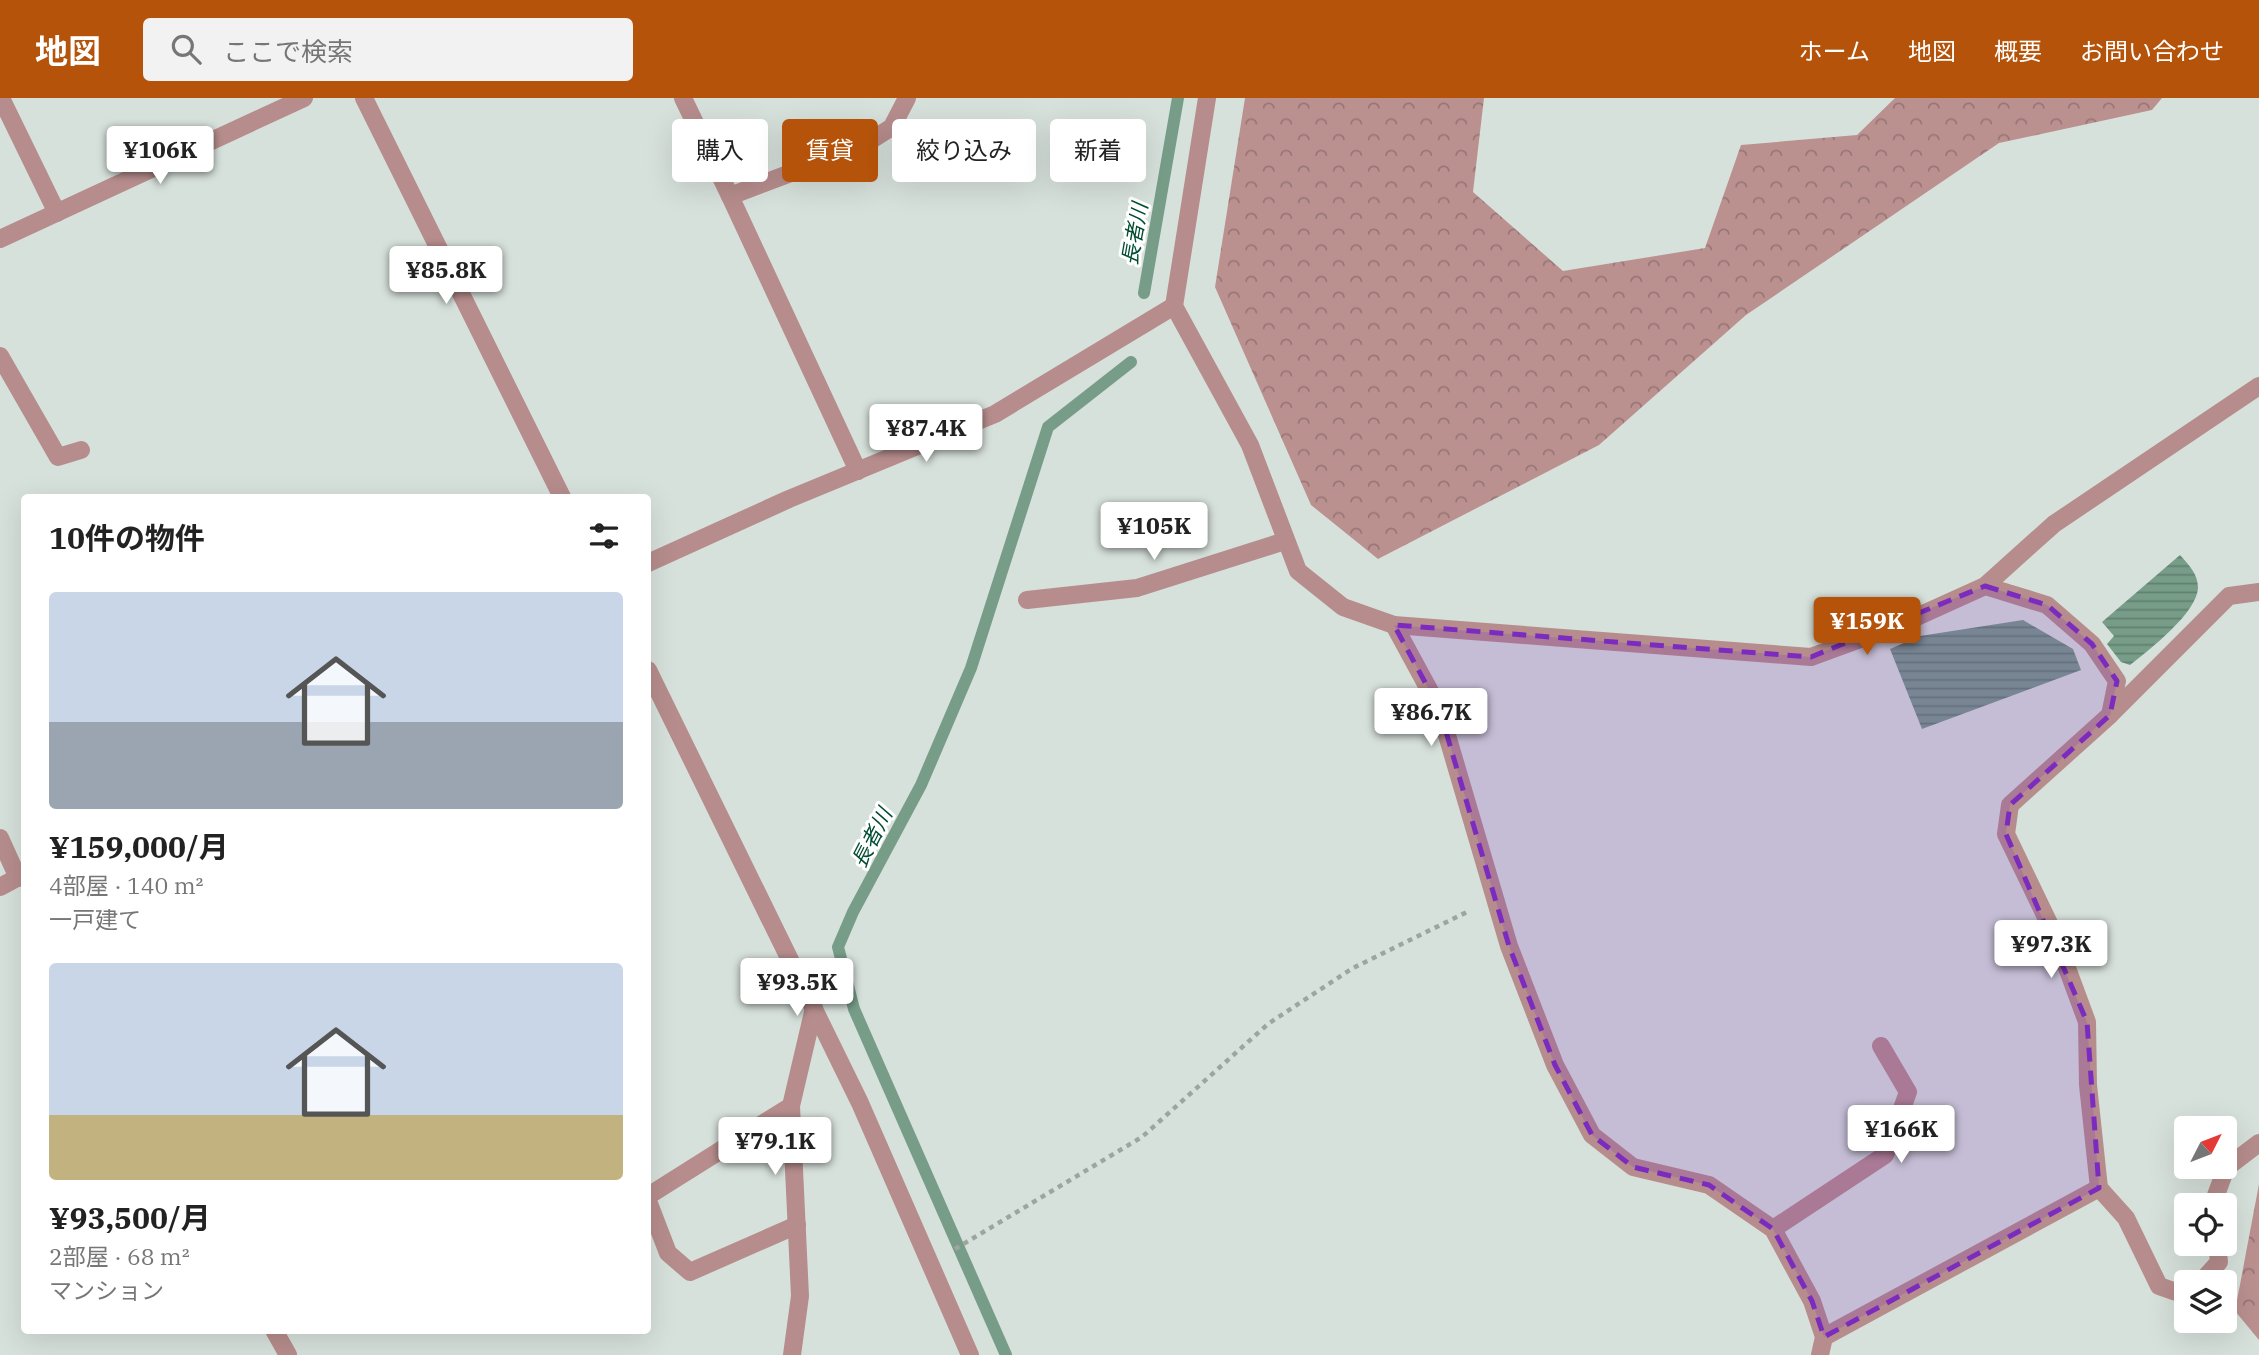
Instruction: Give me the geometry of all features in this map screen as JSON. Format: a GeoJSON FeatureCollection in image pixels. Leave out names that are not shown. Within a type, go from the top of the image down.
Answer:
{"type":"FeatureCollection","features":[{"type":"Feature","properties":{"kind":"street"},"geometry":{"type":"LineString","coordinates":[[1,98],[57,213]]}},
{"type":"Feature","properties":{"kind":"street"},"geometry":{"type":"LineString","coordinates":[[0,239],[304,98]]}},
{"type":"Feature","properties":{"kind":"street"},"geometry":{"type":"LineString","coordinates":[[364,98],[561,494]]}},
{"type":"Feature","properties":{"kind":"street"},"geometry":{"type":"LineString","coordinates":[[683,98],[858,471]]}},
{"type":"Feature","properties":{"kind":"street"},"geometry":{"type":"LineString","coordinates":[[730,195],[862,146],[892,127],[907,98]]}},
{"type":"Feature","properties":{"kind":"street"},"geometry":{"type":"LineString","coordinates":[[1207,98],[1174,306],[1250,445],[1298,571],[1343,607],[1394,625],[1811,657],[1901,624],[1984,586],[2054,524],[2259,386]]}},
{"type":"Feature","properties":{"kind":"street"},"geometry":{"type":"LineString","coordinates":[[651,562],[995,414],[1174,306]]}},
{"type":"Feature","properties":{"kind":"street"},"geometry":{"type":"LineString","coordinates":[[0,356],[58,457],[81,450]]}},
{"type":"Feature","properties":{"kind":"street"},"geometry":{"type":"LineString","coordinates":[[1027,600],[1137,588],[1285,541]]}},
{"type":"Feature","properties":{"kind":"street"},"geometry":{"type":"LineString","coordinates":[[1984,586],[2048,606],[2092,644],[2117,681],[2110,716]]}},
{"type":"Feature","properties":{"kind":"street"},"geometry":{"type":"LineString","coordinates":[[2174,1291],[2159,1286],[2126,1218],[2099,1188],[2088,1085],[2088,1022],[2056,938],[2006,834],[2010,806],[2110,716],[2229,596],[2259,592]]}},
{"type":"Feature","properties":{"kind":"street"},"geometry":{"type":"LineString","coordinates":[[1394,625],[1439,708],[1509,946],[1555,1065],[1592,1135],[1633,1167],[1709,1185],[1773,1229],[1812,1301],[1822,1346],[2099,1188]]}},
{"type":"Feature","properties":{"kind":"street"},"geometry":{"type":"LineString","coordinates":[[651,676],[860,1103],[970,1355]]}},
{"type":"Feature","properties":{"kind":"street"},"geometry":{"type":"LineString","coordinates":[[0,838],[21,876],[0,887]]}},
{"type":"Feature","properties":{"kind":"street"},"geometry":{"type":"LineString","coordinates":[[792,1355],[800,1296],[791,1106],[814,1008]]}},
{"type":"Feature","properties":{"kind":"street"},"geometry":{"type":"LineString","coordinates":[[1773,1229],[1885,1155],[1908,1092],[1881,1045]]}},
{"type":"Feature","properties":{"kind":"street"},"geometry":{"type":"LineString","coordinates":[[651,1197],[791,1106]]}},
{"type":"Feature","properties":{"kind":"street"},"geometry":{"type":"LineString","coordinates":[[2217,1193],[2226,1168],[2259,1143]]}},
{"type":"Feature","properties":{"kind":"street"},"geometry":{"type":"LineString","coordinates":[[651,1207],[668,1253],[690,1272],[797,1225]]}},
{"type":"Feature","properties":{"kind":"street"},"geometry":{"type":"LineString","coordinates":[[276,1334],[288,1355]]}},
{"type":"Feature","properties":{"kind":"path"},"geometry":{"type":"LineString","coordinates":[[944,1255],[986,1233],[1142,1137],[1268,1024],[1353,968],[1495,898]]}},
{"type":"Feature","properties":{"kind":"highlighted area"},"geometry":{"type":"Polygon","coordinates":[[[1985,586],[2047,605],[2092,644],[2117,681],[2110,715],[2010,805],[2006,834],[2087,1022],[2099,1188],[1824,1337],[1812,1301],[1773,1229],[1709,1185],[1633,1167],[1592,1135],[1555,1065],[1509,946],[1439,708],[1394,625],[1811,657],[1985,586]]]}},
{"type":"Feature","properties":{"kind":"green space"},"geometry":{"type":"Polygon","coordinates":[[[1245,98],[1484,98],[1473,192],[1563,271],[1705,248],[1741,145],[1857,135],[1895,98],[2162,98],[2152,110],[1999,143],[1746,315],[1599,445],[1378,559],[1311,505],[1215,287],[1245,98]]]}},
{"type":"Feature","properties":{"kind":"green space"},"geometry":{"type":"Polygon","coordinates":[[[2259,1184],[2259,1340],[2237,1313],[2237,1300],[2259,1184]]]}},
{"type":"Feature","properties":{"kind":"shaded area"},"geometry":{"type":"Polygon","coordinates":[[[2180,555],[2196,578],[2196,598],[2160,641],[2130,665],[2121,662],[2107,644],[2114,636],[2102,622],[2180,555]]]}},
{"type":"Feature","properties":{"kind":"shaded area"},"geometry":{"type":"Polygon","coordinates":[[[2023,620],[2073,649],[2081,670],[1922,729],[1890,649],[1920,636],[2023,620]]]}},
{"type":"Feature","properties":{"kind":"waterway","name":"長者川"},"geometry":{"type":"LineString","coordinates":[[1144,293],[1178,98]]}},
{"type":"Feature","properties":{"kind":"waterway","name":"長者川"},"geometry":{"type":"LineString","coordinates":[[1006,1355],[854,1009],[838,947],[853,912],[921,785],[971,668],[1048,427],[1131,362]]}}]}
